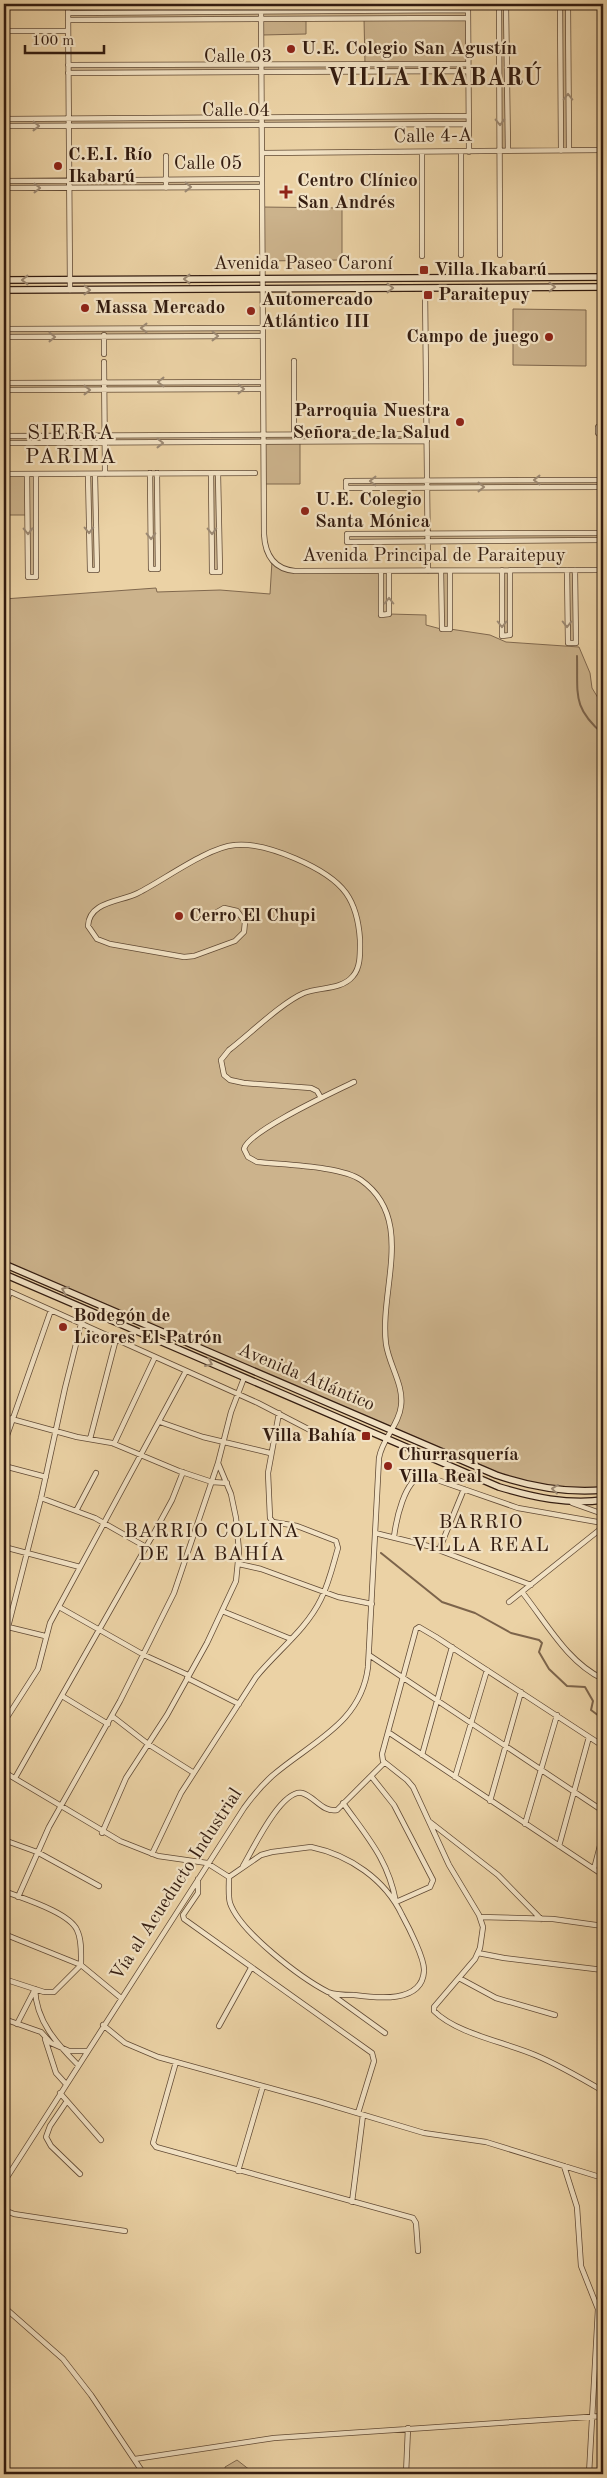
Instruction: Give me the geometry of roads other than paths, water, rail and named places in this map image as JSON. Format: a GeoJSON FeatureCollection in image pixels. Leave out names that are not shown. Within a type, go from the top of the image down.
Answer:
{"type":"FeatureCollection","features":[{"type":"Feature","properties":{"kind":"main road","name":"Avenida Paseo Caroní"},"geometry":{"type":"LineString","coordinates":[[4,280],[603,277]]}},
{"type":"Feature","properties":{"kind":"main road","name":"Avenida Paseo Caroní"},"geometry":{"type":"LineString","coordinates":[[4,290],[603,287]]}},
{"type":"Feature","properties":{"kind":"main road","name":"Avenida Atlántico"},"geometry":{"type":"LineString","coordinates":[[4,1264],[484,1470],[525,1484],[574,1491],[603,1490]]}},
{"type":"Feature","properties":{"kind":"main road","name":"Avenida Atlántico"},"geometry":{"type":"LineString","coordinates":[[4,1274],[499,1487],[525,1495],[566,1501],[603,1500]]}},
{"type":"Feature","properties":{"kind":"street"},"geometry":{"type":"LineString","coordinates":[[68,4],[70,290]]}},
{"type":"Feature","properties":{"kind":"street","name":"Avenida Principal de Paraitepuy"},"geometry":{"type":"LineString","coordinates":[[261,4],[262,336],[264,542],[266,553],[280,567],[295,571],[603,570]]}},
{"type":"Feature","properties":{"kind":"street"},"geometry":{"type":"LineString","coordinates":[[468,4],[468,152]]}},
{"type":"Feature","properties":{"kind":"street"},"geometry":{"type":"LineString","coordinates":[[499,4],[500,255]]}},
{"type":"Feature","properties":{"kind":"street"},"geometry":{"type":"LineString","coordinates":[[506,4],[508,151]]}},
{"type":"Feature","properties":{"kind":"street"},"geometry":{"type":"LineString","coordinates":[[560,4],[561,151]]}},
{"type":"Feature","properties":{"kind":"street"},"geometry":{"type":"LineString","coordinates":[[568,4],[568,150]]}},
{"type":"Feature","properties":{"kind":"street"},"geometry":{"type":"LineString","coordinates":[[431,10],[431,18]]}},
{"type":"Feature","properties":{"kind":"street"},"geometry":{"type":"LineString","coordinates":[[68,13],[468,10]]}},
{"type":"Feature","properties":{"kind":"street"},"geometry":{"type":"LineString","coordinates":[[363,11],[364,18]]}},
{"type":"Feature","properties":{"kind":"street"},"geometry":{"type":"LineString","coordinates":[[164,12],[164,20]]}},
{"type":"Feature","properties":{"kind":"street"},"geometry":{"type":"LineString","coordinates":[[230,12],[230,19]]}},
{"type":"Feature","properties":{"kind":"street"},"geometry":{"type":"LineString","coordinates":[[85,13],[85,20]]}},
{"type":"Feature","properties":{"kind":"street"},"geometry":{"type":"LineString","coordinates":[[68,20],[468,18]]}},
{"type":"Feature","properties":{"kind":"street"},"geometry":{"type":"LineString","coordinates":[[560,25],[568,25]]}},
{"type":"Feature","properties":{"kind":"street"},"geometry":{"type":"LineString","coordinates":[[4,31],[68,31]]}},
{"type":"Feature","properties":{"kind":"street"},"geometry":{"type":"LineString","coordinates":[[499,33],[506,33]]}},
{"type":"Feature","properties":{"kind":"street"},"geometry":{"type":"LineString","coordinates":[[164,64],[165,72]]}},
{"type":"Feature","properties":{"kind":"street"},"geometry":{"type":"LineString","coordinates":[[365,64],[365,72]]}},
{"type":"Feature","properties":{"kind":"street","name":"Calle 03"},"geometry":{"type":"LineString","coordinates":[[68,65],[468,64]]}},
{"type":"Feature","properties":{"kind":"street"},"geometry":{"type":"LineString","coordinates":[[561,64],[568,65]]}},
{"type":"Feature","properties":{"kind":"street"},"geometry":{"type":"LineString","coordinates":[[91,65],[91,73]]}},
{"type":"Feature","properties":{"kind":"street"},"geometry":{"type":"LineString","coordinates":[[500,67],[507,67]]}},
{"type":"Feature","properties":{"kind":"street","name":"Calle 03"},"geometry":{"type":"LineString","coordinates":[[68,73],[468,71]]}},
{"type":"Feature","properties":{"kind":"street"},"geometry":{"type":"LineString","coordinates":[[500,107],[507,108]]}},
{"type":"Feature","properties":{"kind":"street","name":"Calle 04"},"geometry":{"type":"LineString","coordinates":[[4,119],[468,116]]}},
{"type":"Feature","properties":{"kind":"street"},"geometry":{"type":"LineString","coordinates":[[365,117],[365,125]]}},
{"type":"Feature","properties":{"kind":"street"},"geometry":{"type":"LineString","coordinates":[[112,118],[112,126]]}},
{"type":"Feature","properties":{"kind":"street"},"geometry":{"type":"LineString","coordinates":[[165,118],[165,126]]}},
{"type":"Feature","properties":{"kind":"street","name":"Calle 04"},"geometry":{"type":"LineString","coordinates":[[4,126],[468,124]]}},
{"type":"Feature","properties":{"kind":"street","name":"Calle 4-A"},"geometry":{"type":"LineString","coordinates":[[262,153],[603,150]]}},
{"type":"Feature","properties":{"kind":"street"},"geometry":{"type":"LineString","coordinates":[[422,152],[422,256]]}},
{"type":"Feature","properties":{"kind":"street"},"geometry":{"type":"LineString","coordinates":[[461,152],[461,255]]}},
{"type":"Feature","properties":{"kind":"street"},"geometry":{"type":"LineString","coordinates":[[166,156],[166,188]]}},
{"type":"Feature","properties":{"kind":"street","name":"Calle 05"},"geometry":{"type":"LineString","coordinates":[[4,181],[262,179]]}},
{"type":"Feature","properties":{"kind":"street","name":"Calle 05"},"geometry":{"type":"LineString","coordinates":[[4,188],[262,187]]}},
{"type":"Feature","properties":{"kind":"street"},"geometry":{"type":"LineString","coordinates":[[425,288],[428,571]]}},
{"type":"Feature","properties":{"kind":"street"},"geometry":{"type":"LineString","coordinates":[[185,328],[185,336]]}},
{"type":"Feature","properties":{"kind":"street"},"geometry":{"type":"LineString","coordinates":[[4,329],[263,328]]}},
{"type":"Feature","properties":{"kind":"street"},"geometry":{"type":"LineString","coordinates":[[27,329],[27,337]]}},
{"type":"Feature","properties":{"kind":"street"},"geometry":{"type":"LineString","coordinates":[[104,329],[104,354]]}},
{"type":"Feature","properties":{"kind":"street"},"geometry":{"type":"LineString","coordinates":[[4,337],[262,336]]}},
{"type":"Feature","properties":{"kind":"street"},"geometry":{"type":"LineString","coordinates":[[294,361],[294,442]]}},
{"type":"Feature","properties":{"kind":"street"},"geometry":{"type":"LineString","coordinates":[[104,362],[105,474]]}},
{"type":"Feature","properties":{"kind":"street"},"geometry":{"type":"LineString","coordinates":[[186,382],[187,389]]}},
{"type":"Feature","properties":{"kind":"street"},"geometry":{"type":"LineString","coordinates":[[4,383],[263,382]]}},
{"type":"Feature","properties":{"kind":"street"},"geometry":{"type":"LineString","coordinates":[[30,383],[31,390]]}},
{"type":"Feature","properties":{"kind":"street"},"geometry":{"type":"LineString","coordinates":[[4,390],[263,389]]}},
{"type":"Feature","properties":{"kind":"street"},"geometry":{"type":"LineString","coordinates":[[603,426],[598,426],[598,433],[603,433]]}},
{"type":"Feature","properties":{"kind":"street"},"geometry":{"type":"LineString","coordinates":[[346,434],[346,442]]}},
{"type":"Feature","properties":{"kind":"street"},"geometry":{"type":"LineString","coordinates":[[4,436],[427,434]]}},
{"type":"Feature","properties":{"kind":"street"},"geometry":{"type":"LineString","coordinates":[[183,435],[184,442]]}},
{"type":"Feature","properties":{"kind":"street"},"geometry":{"type":"LineString","coordinates":[[32,436],[33,443]]}},
{"type":"Feature","properties":{"kind":"street"},"geometry":{"type":"LineString","coordinates":[[4,443],[427,441]]}},
{"type":"Feature","properties":{"kind":"street"},"geometry":{"type":"LineString","coordinates":[[150,473],[151,569],[158,569],[157,473]]}},
{"type":"Feature","properties":{"kind":"street"},"geometry":{"type":"LineString","coordinates":[[211,473],[212,572],[220,572],[218,473]]}},
{"type":"Feature","properties":{"kind":"street"},"geometry":{"type":"LineString","coordinates":[[4,474],[255,473]]}},
{"type":"Feature","properties":{"kind":"street"},"geometry":{"type":"LineString","coordinates":[[28,474],[28,577],[36,577],[36,474]]}},
{"type":"Feature","properties":{"kind":"street"},"geometry":{"type":"LineString","coordinates":[[88,474],[90,570],[97,570],[95,474]]}},
{"type":"Feature","properties":{"kind":"street"},"geometry":{"type":"LineString","coordinates":[[566,480],[566,487]]}},
{"type":"Feature","properties":{"kind":"street"},"geometry":{"type":"LineString","coordinates":[[603,480],[346,481],[346,488],[603,487]]}},
{"type":"Feature","properties":{"kind":"street"},"geometry":{"type":"LineString","coordinates":[[566,533],[567,540]]}},
{"type":"Feature","properties":{"kind":"street"},"geometry":{"type":"LineString","coordinates":[[603,533],[347,534],[347,542],[603,540]]}},
{"type":"Feature","properties":{"kind":"street"},"geometry":{"type":"LineString","coordinates":[[502,570],[502,636],[510,635],[510,570]]}},
{"type":"Feature","properties":{"kind":"street"},"geometry":{"type":"LineString","coordinates":[[567,570],[568,643],[576,643],[575,570]]}},
{"type":"Feature","properties":{"kind":"street"},"geometry":{"type":"LineString","coordinates":[[381,571],[381,615],[389,614],[389,571]]}},
{"type":"Feature","properties":{"kind":"street"},"geometry":{"type":"LineString","coordinates":[[441,571],[442,629],[450,629],[450,571]]}},
{"type":"Feature","properties":{"kind":"street"},"geometry":{"type":"LineString","coordinates":[[212,915],[224,908],[237,911],[245,922],[242,935],[235,941],[189,957],[110,944],[97,939],[88,926],[91,914],[98,907],[136,894],[211,852],[232,845],[253,845],[274,850],[327,876],[348,896],[356,916],[360,934],[359,962],[354,976],[344,984],[312,990],[298,996],[229,1050],[221,1060],[224,1075],[235,1082],[311,1088],[317,1091],[321,1098],[354,1082]]}},
{"type":"Feature","properties":{"kind":"street","name":"Vía al Acueducto Industrial"},"geometry":{"type":"LineString","coordinates":[[4,2182],[6,2173],[66,2084],[244,1808],[266,1782],[335,1728],[351,1712],[364,1688],[369,1655],[379,1458],[385,1439],[399,1415],[402,1400],[386,1344],[392,1236],[391,1222],[386,1210],[365,1183],[346,1172],[258,1162],[252,1160],[245,1153],[246,1143],[255,1135],[321,1098]]}},
{"type":"Feature","properties":{"kind":"street"},"geometry":{"type":"LineString","coordinates":[[4,1289],[238,1394],[310,1430]]}},
{"type":"Feature","properties":{"kind":"street"},"geometry":{"type":"LineString","coordinates":[[4,1308],[10,1292]]}},
{"type":"Feature","properties":{"kind":"street"},"geometry":{"type":"LineString","coordinates":[[4,1444],[11,1419],[51,1310]]}},
{"type":"Feature","properties":{"kind":"street"},"geometry":{"type":"LineString","coordinates":[[45,1636],[6,1626],[41,1498],[82,1324]]}},
{"type":"Feature","properties":{"kind":"street"},"geometry":{"type":"LineString","coordinates":[[90,1439],[116,1340]]}},
{"type":"Feature","properties":{"kind":"street"},"geometry":{"type":"LineString","coordinates":[[114,1444],[155,1357]]}},
{"type":"Feature","properties":{"kind":"street"},"geometry":{"type":"LineString","coordinates":[[4,1722],[38,1669],[45,1636],[59,1607],[142,1456],[186,1371]]}},
{"type":"Feature","properties":{"kind":"street"},"geometry":{"type":"LineString","coordinates":[[18,1897],[37,1852],[60,1807],[108,1724],[181,1578],[244,1378]]}},
{"type":"Feature","properties":{"kind":"street"},"geometry":{"type":"LineString","coordinates":[[152,1854],[171,1812],[239,1704],[270,1660],[309,1618],[324,1592],[339,1545],[336,1541],[306,1529],[271,1520],[268,1472],[270,1453],[279,1413]]}},
{"type":"Feature","properties":{"kind":"street"},"geometry":{"type":"LineString","coordinates":[[4,1417],[114,1444],[183,1472],[212,1482],[227,1483]]}},
{"type":"Feature","properties":{"kind":"street"},"geometry":{"type":"LineString","coordinates":[[160,1422],[223,1442],[270,1453]]}},
{"type":"Feature","properties":{"kind":"street"},"geometry":{"type":"LineString","coordinates":[[102,1833],[126,1778],[167,1715],[236,1582],[239,1564],[236,1518],[227,1483],[218,1462]]}},
{"type":"Feature","properties":{"kind":"street"},"geometry":{"type":"LineString","coordinates":[[4,1466],[46,1477]]}},
{"type":"Feature","properties":{"kind":"street"},"geometry":{"type":"LineString","coordinates":[[15,1778],[172,1500],[183,1472]]}},
{"type":"Feature","properties":{"kind":"street"},"geometry":{"type":"LineString","coordinates":[[76,1511],[96,1473]]}},
{"type":"Feature","properties":{"kind":"street"},"geometry":{"type":"LineString","coordinates":[[394,1537],[401,1503],[419,1476],[426,1475],[533,1512],[603,1525]]}},
{"type":"Feature","properties":{"kind":"street"},"geometry":{"type":"LineString","coordinates":[[439,1550],[464,1489]]}},
{"type":"Feature","properties":{"kind":"street"},"geometry":{"type":"LineString","coordinates":[[41,1498],[104,1523],[146,1547]]}},
{"type":"Feature","properties":{"kind":"street"},"geometry":{"type":"LineString","coordinates":[[566,1501],[603,1514]]}},
{"type":"Feature","properties":{"kind":"street"},"geometry":{"type":"LineString","coordinates":[[509,1602],[603,1525]]}},
{"type":"Feature","properties":{"kind":"street"},"geometry":{"type":"LineString","coordinates":[[375,1533],[439,1550],[531,1585]]}},
{"type":"Feature","properties":{"kind":"street"},"geometry":{"type":"LineString","coordinates":[[4,1547],[80,1566]]}},
{"type":"Feature","properties":{"kind":"street"},"geometry":{"type":"LineString","coordinates":[[239,1564],[261,1569],[324,1592],[372,1604]]}},
{"type":"Feature","properties":{"kind":"street"},"geometry":{"type":"LineString","coordinates":[[522,1592],[573,1658],[584,1668],[603,1679]]}},
{"type":"Feature","properties":{"kind":"street"},"geometry":{"type":"LineString","coordinates":[[59,1607],[144,1655],[239,1704]]}},
{"type":"Feature","properties":{"kind":"street"},"geometry":{"type":"LineString","coordinates":[[222,1611],[291,1639]]}},
{"type":"Feature","properties":{"kind":"street"},"geometry":{"type":"LineString","coordinates":[[603,1746],[452,1647],[417,1628],[414,1632],[382,1754],[384,1763],[409,1782],[449,1865],[480,1917],[483,1931],[478,1952],[434,2007],[436,2013],[470,2032],[556,2065],[603,2091]]}},
{"type":"Feature","properties":{"kind":"street"},"geometry":{"type":"LineString","coordinates":[[422,1755],[452,1647]]}},
{"type":"Feature","properties":{"kind":"street"},"geometry":{"type":"LineString","coordinates":[[369,1655],[603,1810]]}},
{"type":"Feature","properties":{"kind":"street"},"geometry":{"type":"LineString","coordinates":[[455,1777],[487,1670]]}},
{"type":"Feature","properties":{"kind":"street"},"geometry":{"type":"LineString","coordinates":[[490,1802],[521,1692]]}},
{"type":"Feature","properties":{"kind":"street"},"geometry":{"type":"LineString","coordinates":[[62,1696],[108,1724]]}},
{"type":"Feature","properties":{"kind":"street"},"geometry":{"type":"LineString","coordinates":[[525,1824],[557,1715]]}},
{"type":"Feature","properties":{"kind":"street"},"geometry":{"type":"LineString","coordinates":[[112,1716],[148,1744],[194,1774]]}},
{"type":"Feature","properties":{"kind":"street"},"geometry":{"type":"LineString","coordinates":[[388,1732],[490,1802],[603,1875]]}},
{"type":"Feature","properties":{"kind":"street"},"geometry":{"type":"LineString","coordinates":[[559,1846],[589,1737]]}},
{"type":"Feature","properties":{"kind":"street"},"geometry":{"type":"LineString","coordinates":[[242,1869],[262,1833],[285,1800],[293,1794],[302,1793],[334,1811],[384,1763]]}},
{"type":"Feature","properties":{"kind":"street"},"geometry":{"type":"LineString","coordinates":[[4,1772],[102,1833],[152,1854],[208,1862],[229,1877]]}},
{"type":"Feature","properties":{"kind":"street"},"geometry":{"type":"LineString","coordinates":[[371,1776],[394,1805],[433,1880],[430,1886],[396,1902]]}},
{"type":"Feature","properties":{"kind":"street"},"geometry":{"type":"LineString","coordinates":[[330,1993],[375,1998],[398,1996],[411,1992],[420,1983],[425,1970],[416,1944],[396,1902],[392,1880],[383,1859],[343,1803]]}},
{"type":"Feature","properties":{"kind":"street"},"geometry":{"type":"LineString","coordinates":[[429,1821],[498,1875],[541,1919]]}},
{"type":"Feature","properties":{"kind":"street"},"geometry":{"type":"LineString","coordinates":[[594,1869],[603,1834]]}},
{"type":"Feature","properties":{"kind":"street"},"geometry":{"type":"LineString","coordinates":[[4,1840],[37,1852],[99,1886]]}},
{"type":"Feature","properties":{"kind":"street"},"geometry":{"type":"LineString","coordinates":[[229,1877],[261,1855],[311,1847],[324,1850],[356,1864],[396,1902]]}},
{"type":"Feature","properties":{"kind":"street"},"geometry":{"type":"LineString","coordinates":[[229,1877],[230,1902],[237,1916],[250,1931],[281,1960],[385,2033]]}},
{"type":"Feature","properties":{"kind":"street"},"geometry":{"type":"LineString","coordinates":[[198,1878],[198,1893],[183,1917],[372,2054],[374,2061],[360,2114],[352,2202]]}},
{"type":"Feature","properties":{"kind":"street"},"geometry":{"type":"LineString","coordinates":[[4,1891],[58,1914],[74,1925],[78,1932],[80,1946],[80,1965],[54,1992],[35,1989],[4,1979]]}},
{"type":"Feature","properties":{"kind":"street"},"geometry":{"type":"LineString","coordinates":[[480,1917],[541,1919],[603,1926]]}},
{"type":"Feature","properties":{"kind":"street"},"geometry":{"type":"LineString","coordinates":[[4,1934],[80,1965],[121,1998]]}},
{"type":"Feature","properties":{"kind":"street"},"geometry":{"type":"LineString","coordinates":[[478,1952],[504,1958],[603,1970]]}},
{"type":"Feature","properties":{"kind":"street"},"geometry":{"type":"LineString","coordinates":[[219,2026],[251,1968]]}},
{"type":"Feature","properties":{"kind":"street"},"geometry":{"type":"LineString","coordinates":[[459,1978],[485,1993],[555,2015]]}},
{"type":"Feature","properties":{"kind":"street"},"geometry":{"type":"LineString","coordinates":[[35,1989],[36,2005],[42,2023],[43,2034],[56,2073],[66,2084]]}},
{"type":"Feature","properties":{"kind":"street"},"geometry":{"type":"LineString","coordinates":[[17,2024],[35,1989]]}},
{"type":"Feature","properties":{"kind":"street"},"geometry":{"type":"LineString","coordinates":[[4,2019],[43,2034],[51,2043],[62,2048],[74,2052],[87,2051]]}},
{"type":"Feature","properties":{"kind":"street"},"geometry":{"type":"LineString","coordinates":[[42,2023],[78,2065]]}},
{"type":"Feature","properties":{"kind":"street"},"geometry":{"type":"LineString","coordinates":[[104,2025],[125,2043],[147,2054],[440,2137],[486,2142],[603,2178]]}},
{"type":"Feature","properties":{"kind":"street"},"geometry":{"type":"LineString","coordinates":[[176,2062],[154,2146],[238,2171],[413,2218],[416,2223],[418,2251]]}},
{"type":"Feature","properties":{"kind":"street"},"geometry":{"type":"LineString","coordinates":[[238,2171],[263,2086]]}},
{"type":"Feature","properties":{"kind":"street"},"geometry":{"type":"LineString","coordinates":[[60,2093],[101,2140]]}},
{"type":"Feature","properties":{"kind":"street"},"geometry":{"type":"LineString","coordinates":[[67,2101],[50,2126],[46,2137],[51,2146],[80,2174]]}},
{"type":"Feature","properties":{"kind":"street"},"geometry":{"type":"LineString","coordinates":[[564,2166],[577,2207],[580,2258],[598,2310],[601,2342],[592,2416],[589,2474]]}},
{"type":"Feature","properties":{"kind":"street"},"geometry":{"type":"LineString","coordinates":[[4,2210],[14,2214],[125,2231]]}},
{"type":"Feature","properties":{"kind":"street"},"geometry":{"type":"LineString","coordinates":[[4,2308],[63,2360],[90,2395],[144,2474]]}},
{"type":"Feature","properties":{"kind":"street"},"geometry":{"type":"LineString","coordinates":[[135,2459],[274,2438],[603,2416]]}},
{"type":"Feature","properties":{"kind":"street"},"geometry":{"type":"LineString","coordinates":[[406,2474],[408,2428]]}},
{"type":"Feature","properties":{"kind":"waterway"},"geometry":{"type":"LineString","coordinates":[[577,656],[577,691],[581,708],[603,734]]}},
{"type":"Feature","properties":{"kind":"waterway"},"geometry":{"type":"LineString","coordinates":[[381,1553],[442,1602],[475,1613],[511,1633],[539,1640],[542,1643],[539,1652],[549,1669],[567,1686],[585,1687],[593,1701],[591,1710],[603,1719]]}},
{"type":"Feature","properties":{"kind":"place","name":"U.E. Colegio San Agustín"},"geometry":{"type":"Point","coordinates":[291,49]}},
{"type":"Feature","properties":{"kind":"place","name":"C.E.I. Río Ikabarú"},"geometry":{"type":"Point","coordinates":[58,166]}},
{"type":"Feature","properties":{"kind":"place","name":"Centro Clínico San Andrés"},"geometry":{"type":"Point","coordinates":[286,192]}},
{"type":"Feature","properties":{"kind":"place","name":"Villa Ikabarú"},"geometry":{"type":"Point","coordinates":[424,270]}},
{"type":"Feature","properties":{"kind":"place","name":"Paraitepuy"},"geometry":{"type":"Point","coordinates":[428,295]}},
{"type":"Feature","properties":{"kind":"place","name":"Massa Mercado"},"geometry":{"type":"Point","coordinates":[85,308]}},
{"type":"Feature","properties":{"kind":"place","name":"Automercado Atlántico III"},"geometry":{"type":"Point","coordinates":[251,311]}},
{"type":"Feature","properties":{"kind":"place","name":"Campo de juego"},"geometry":{"type":"Point","coordinates":[549,337]}},
{"type":"Feature","properties":{"kind":"place","name":"Parroquia Nuestra Señora de la Salud"},"geometry":{"type":"Point","coordinates":[460,422]}},
{"type":"Feature","properties":{"kind":"place","name":"U.E. Colegio Santa Mónica"},"geometry":{"type":"Point","coordinates":[305,511]}},
{"type":"Feature","properties":{"kind":"place","name":"Cerro El Chupi"},"geometry":{"type":"Point","coordinates":[179,916]}},
{"type":"Feature","properties":{"kind":"place","name":"Bodegón de Licores El Patrón"},"geometry":{"type":"Point","coordinates":[63,1327]}},
{"type":"Feature","properties":{"kind":"place","name":"Villa Bahía"},"geometry":{"type":"Point","coordinates":[366,1436]}},
{"type":"Feature","properties":{"kind":"place","name":"Churrasquería Villa Real"},"geometry":{"type":"Point","coordinates":[388,1466]}},
{"type":"Feature","properties":{"kind":"district","name":"VILLA IKABARÚ"},"geometry":{"type":"Point","coordinates":[435,79]}},
{"type":"Feature","properties":{"kind":"district","name":"SIERRA PARIMA"},"geometry":{"type":"Point","coordinates":[71,445]}},
{"type":"Feature","properties":{"kind":"district","name":"BARRIO VILLA REAL"},"geometry":{"type":"Point","coordinates":[481,1534]}},
{"type":"Feature","properties":{"kind":"district","name":"BARRIO COLINA DE LA BAHÍA"},"geometry":{"type":"Point","coordinates":[212,1544]}}]}
